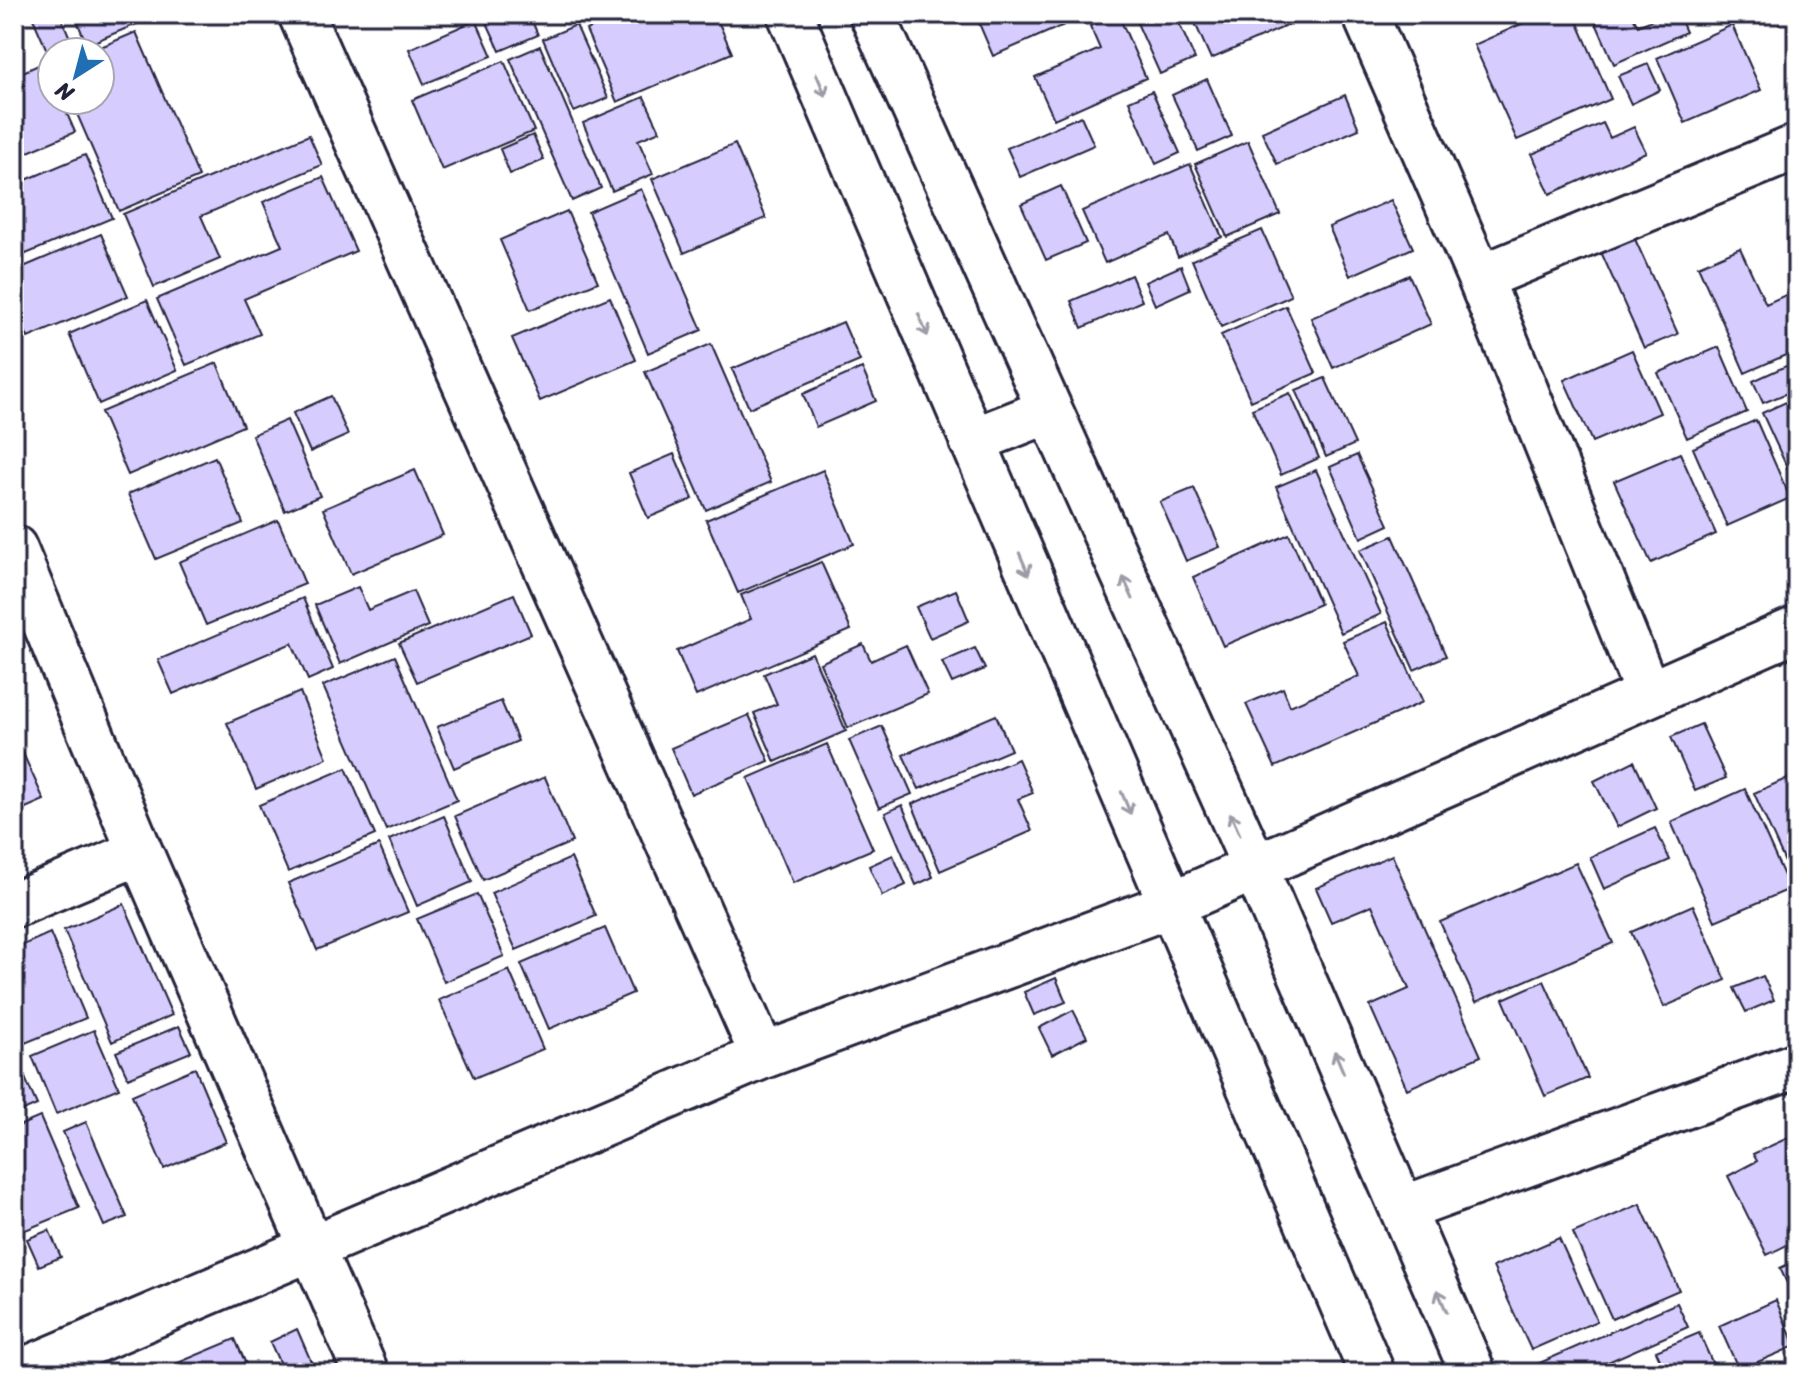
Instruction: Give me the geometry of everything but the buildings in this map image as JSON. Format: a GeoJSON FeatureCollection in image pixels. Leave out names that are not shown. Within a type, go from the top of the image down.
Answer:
{"type":"FeatureCollection","features":[{"type":"Feature","properties":{"kind":"street"},"geometry":{"type":"LineString","coordinates":[[301,14],[763,1056]]}},
{"type":"Feature","properties":{"kind":"street"},"geometry":{"type":"LineString","coordinates":[[790,14],[1372,1373]]}},
{"type":"Feature","properties":{"kind":"street"},"geometry":{"type":"LineString","coordinates":[[872,14],[1254,865],[1473,1373]]}},
{"type":"Feature","properties":{"kind":"street"},"geometry":{"type":"LineString","coordinates":[[1365,14],[1480,278],[1648,694]]}},
{"type":"Feature","properties":{"kind":"street"},"geometry":{"type":"LineString","coordinates":[[1480,278],[1797,147]]}},
{"type":"Feature","properties":{"kind":"street"},"geometry":{"type":"LineString","coordinates":[[972,441],[1048,411]]}},
{"type":"Feature","properties":{"kind":"street"},"geometry":{"type":"LineString","coordinates":[[14,548],[140,852],[366,1373]]}},
{"type":"Feature","properties":{"kind":"street"},"geometry":{"type":"LineString","coordinates":[[18,1373],[763,1056],[1170,905],[1254,865],[1797,629]]}},
{"type":"Feature","properties":{"kind":"street"},"geometry":{"type":"LineString","coordinates":[[14,905],[140,852]]}},
{"type":"Feature","properties":{"kind":"street"},"geometry":{"type":"LineString","coordinates":[[1403,1209],[1797,1065]]}}]}
